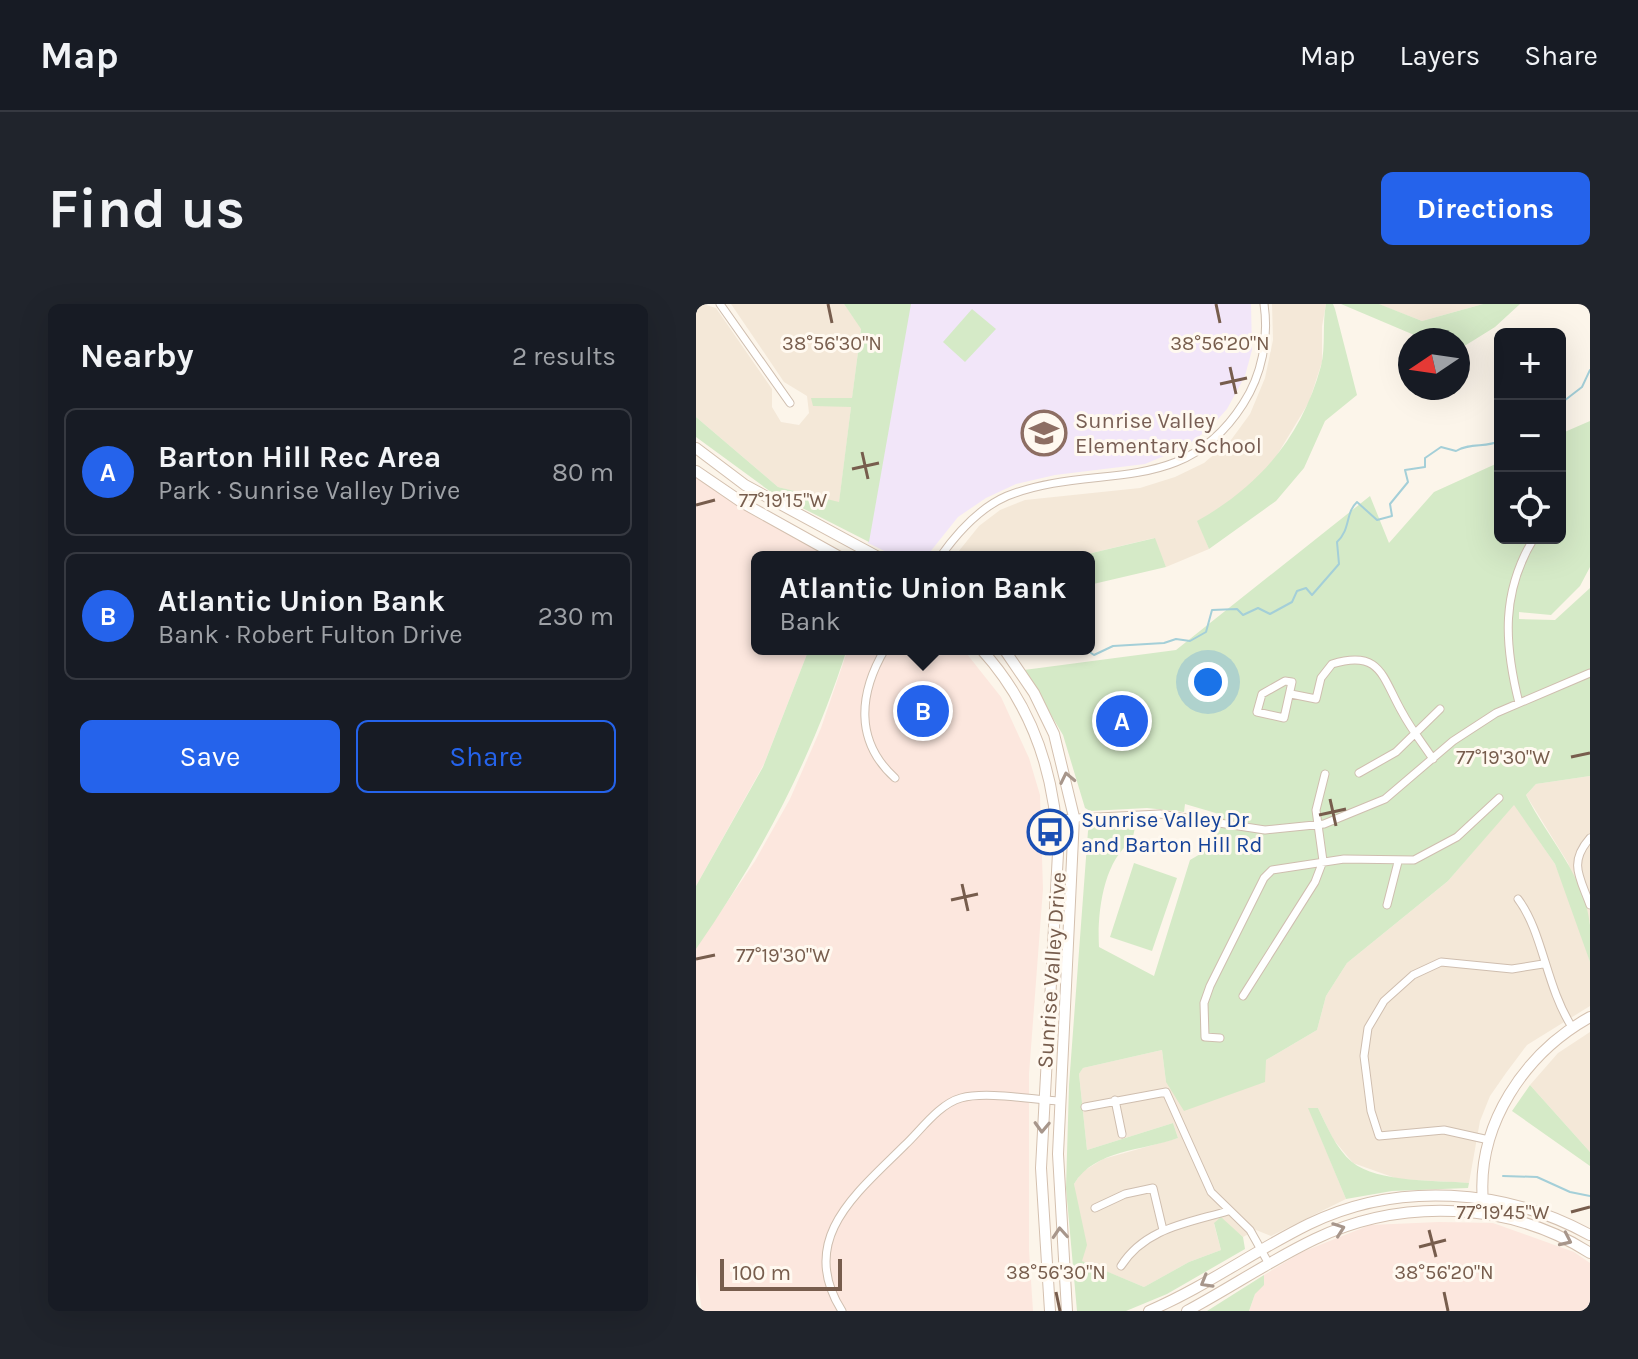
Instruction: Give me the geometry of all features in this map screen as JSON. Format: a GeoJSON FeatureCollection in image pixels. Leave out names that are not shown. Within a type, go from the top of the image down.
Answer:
{"type":"FeatureCollection","features":[{"type":"Feature","properties":{"kind":"main road"},"geometry":{"type":"LineString","coordinates":[[696,448],[745,485],[867,551]]}},
{"type":"Feature","properties":{"kind":"main road"},"geometry":{"type":"LineString","coordinates":[[696,471],[743,503],[829,551]]}},
{"type":"Feature","properties":{"kind":"main road","name":"Sunrise Valley Drive"},"geometry":{"type":"LineString","coordinates":[[986,655],[1015,692],[1037,736],[1050,774],[1057,819],[1058,853],[1043,1100],[1041,1198],[1050,1311]]}},
{"type":"Feature","properties":{"kind":"main road","name":"Sunrise Valley Drive"},"geometry":{"type":"LineString","coordinates":[[1008,655],[1034,693],[1054,734],[1074,817],[1060,1101],[1059,1210],[1067,1311]]}},
{"type":"Feature","properties":{"kind":"main road"},"geometry":{"type":"LineString","coordinates":[[1486,1215],[1482,1198],[1489,1140],[1518,1079],[1543,1050],[1590,1017]]}},
{"type":"Feature","properties":{"kind":"main road"},"geometry":{"type":"LineString","coordinates":[[1149,1311],[1310,1223],[1363,1205],[1422,1196],[1482,1198],[1538,1211],[1590,1235]]}},
{"type":"Feature","properties":{"kind":"main road"},"geometry":{"type":"LineString","coordinates":[[1472,1213],[1482,1198]]}},
{"type":"Feature","properties":{"kind":"main road"},"geometry":{"type":"LineString","coordinates":[[1187,1311],[1338,1228],[1376,1218],[1426,1211],[1486,1215],[1549,1232],[1590,1253]]}},
{"type":"Feature","properties":{"kind":"street"},"geometry":{"type":"LineString","coordinates":[[720,304],[790,403]]}},
{"type":"Feature","properties":{"kind":"street"},"geometry":{"type":"LineString","coordinates":[[945,551],[965,526],[1005,498],[1040,487],[1157,471],[1183,460],[1207,444],[1238,412],[1254,383],[1264,345],[1264,304]]}},
{"type":"Feature","properties":{"kind":"street"},"geometry":{"type":"LineString","coordinates":[[1519,703],[1508,654],[1507,619],[1513,582],[1531,544]]}},
{"type":"Feature","properties":{"kind":"street"},"geometry":{"type":"LineString","coordinates":[[882,655],[869,679],[864,718],[876,755],[895,778]]}},
{"type":"Feature","properties":{"kind":"street"},"geometry":{"type":"LineString","coordinates":[[1291,694],[1316,699],[1321,678],[1332,664],[1361,659],[1377,667],[1386,677],[1433,759]]}},
{"type":"Feature","properties":{"kind":"street"},"geometry":{"type":"LineString","coordinates":[[1057,819],[1160,814],[1265,830],[1318,825],[1385,799],[1474,726],[1590,673]]}},
{"type":"Feature","properties":{"kind":"street"},"geometry":{"type":"LineString","coordinates":[[1285,681],[1292,682],[1291,694],[1284,718],[1257,712],[1262,694],[1285,681]]}},
{"type":"Feature","properties":{"kind":"street"},"geometry":{"type":"LineString","coordinates":[[1359,773],[1396,752],[1440,709]]}},
{"type":"Feature","properties":{"kind":"street"},"geometry":{"type":"LineString","coordinates":[[1243,996],[1315,882],[1323,861],[1316,810],[1325,774]]}},
{"type":"Feature","properties":{"kind":"street"},"geometry":{"type":"LineString","coordinates":[[1220,1038],[1205,1037],[1204,1003],[1264,878],[1272,870],[1323,861],[1414,860],[1457,837],[1499,798]]}},
{"type":"Feature","properties":{"kind":"street"},"geometry":{"type":"LineString","coordinates":[[1590,838],[1578,851],[1576,864],[1590,905]]}},
{"type":"Feature","properties":{"kind":"street"},"geometry":{"type":"LineString","coordinates":[[1387,905],[1398,862]]}},
{"type":"Feature","properties":{"kind":"street"},"geometry":{"type":"LineString","coordinates":[[1518,899],[1532,924],[1556,999],[1572,1027]]}},
{"type":"Feature","properties":{"kind":"street"},"geometry":{"type":"LineString","coordinates":[[1489,1140],[1444,1130],[1379,1136],[1365,1072],[1368,1028],[1394,991],[1433,964],[1460,962],[1512,969],[1543,964]]}},
{"type":"Feature","properties":{"kind":"street"},"geometry":{"type":"LineString","coordinates":[[1085,1107],[1166,1092],[1184,1126],[1205,1182],[1228,1211],[1244,1223],[1269,1264]]}},
{"type":"Feature","properties":{"kind":"street"},"geometry":{"type":"LineString","coordinates":[[842,1311],[829,1279],[827,1252],[833,1227],[846,1204],[951,1102],[970,1097],[1060,1101]]}},
{"type":"Feature","properties":{"kind":"street"},"geometry":{"type":"LineString","coordinates":[[1115,1100],[1122,1134]]}},
{"type":"Feature","properties":{"kind":"street"},"geometry":{"type":"LineString","coordinates":[[1095,1208],[1125,1194],[1153,1188],[1163,1230]]}},
{"type":"Feature","properties":{"kind":"street"},"geometry":{"type":"LineString","coordinates":[[1121,1266],[1143,1240],[1163,1230],[1228,1211]]}},
{"type":"Feature","properties":{"kind":"shaded area"},"geometry":{"type":"Polygon","coordinates":[[[703,304],[716,308],[772,389],[772,407],[781,422],[799,425],[809,413],[807,396],[784,382],[731,304],[844,304],[861,328],[839,503],[778,487],[696,417],[696,309],[703,304]]]}},
{"type":"Feature","properties":{"kind":"shaded area","name":"Sunrise Valley Elementary School"},"geometry":{"type":"Polygon","coordinates":[[[910,304],[1251,304],[1252,350],[1245,376],[1227,409],[1209,429],[1183,448],[1145,464],[1055,475],[1016,484],[986,498],[958,517],[931,551],[885,551],[868,543],[910,304]]]}},
{"type":"Feature","properties":{"kind":"shaded area"},"geometry":{"type":"Polygon","coordinates":[[[1272,304],[1326,304],[1322,326],[1322,362],[1309,402],[1268,470],[1230,503],[1198,521],[1209,549],[1166,567],[1154,538],[1095,552],[959,551],[979,526],[1000,510],[1025,500],[1140,488],[1175,477],[1204,463],[1231,440],[1250,414],[1265,378],[1273,340],[1272,304]]]}},
{"type":"Feature","properties":{"kind":"shaded area"},"geometry":{"type":"Polygon","coordinates":[[[1378,304],[1483,304],[1422,321],[1378,304]]]}},
{"type":"Feature","properties":{"kind":"shaded area"},"geometry":{"type":"Polygon","coordinates":[[[696,470],[824,551],[751,551],[751,655],[807,655],[764,764],[696,886],[696,470]]]}},
{"type":"Feature","properties":{"kind":"shaded area"},"geometry":{"type":"Polygon","coordinates":[[[846,655],[968,655],[1001,697],[1029,758],[1040,795],[1043,889],[1029,1074],[1029,1250],[1033,1311],[702,1311],[696,1271],[696,948],[755,861],[790,799],[821,728],[846,655]]]}},
{"type":"Feature","properties":{"kind":"shaded area"},"geometry":{"type":"Polygon","coordinates":[[[1590,776],[1590,923],[1568,863],[1526,795],[1536,784],[1590,776]]]}},
{"type":"Feature","properties":{"kind":"shaded area"},"geometry":{"type":"Polygon","coordinates":[[[1514,804],[1555,864],[1573,909],[1590,962],[1590,1006],[1527,1045],[1490,1096],[1480,1121],[1469,1183],[1398,1179],[1353,1163],[1333,1139],[1318,1108],[1309,1109],[1346,1199],[1271,1236],[1256,1230],[1243,1237],[1221,1218],[1214,1224],[1221,1250],[1189,1262],[1144,1287],[1081,1261],[1074,1184],[1082,1172],[1103,1159],[1178,1138],[1173,1123],[1087,1150],[1079,1074],[1083,1068],[1162,1050],[1166,1082],[1266,1060],[1317,1030],[1326,996],[1347,963],[1448,881],[1514,804]]]}},
{"type":"Feature","properties":{"kind":"shaded area"},"geometry":{"type":"Polygon","coordinates":[[[1590,1032],[1590,1152],[1530,1085],[1558,1053],[1590,1032]]]}},
{"type":"Feature","properties":{"kind":"shaded area"},"geometry":{"type":"Polygon","coordinates":[[[1493,1223],[1574,1252],[1590,1263],[1590,1311],[1249,1311],[1255,1294],[1263,1284],[1264,1275],[1302,1252],[1370,1225],[1493,1223]]]}},
{"type":"Feature","properties":{"kind":"green space"},"geometry":{"type":"Polygon","coordinates":[[[844,304],[911,304],[869,542],[771,492],[696,437],[696,417],[778,487],[839,502],[851,407],[813,406],[811,398],[852,398],[861,329],[844,304]]]}},
{"type":"Feature","properties":{"kind":"green space"},"geometry":{"type":"Polygon","coordinates":[[[1326,304],[1333,304],[1335,309],[1357,395],[1325,421],[1304,468],[1276,501],[1209,549],[1197,521],[1220,507],[1259,475],[1276,457],[1302,415],[1321,366],[1326,304]]]}},
{"type":"Feature","properties":{"kind":"green space"},"geometry":{"type":"Polygon","coordinates":[[[1341,304],[1379,304],[1422,321],[1483,304],[1520,304],[1495,327],[1470,343],[1470,328],[1398,328],[1341,304]]]}},
{"type":"Feature","properties":{"kind":"green space"},"geometry":{"type":"Polygon","coordinates":[[[972,309],[996,329],[965,362],[943,342],[972,309]]]}},
{"type":"Feature","properties":{"kind":"green space"},"geometry":{"type":"Polygon","coordinates":[[[1590,421],[1590,567],[1580,586],[1551,615],[1519,612],[1519,619],[1555,620],[1590,588],[1590,776],[1536,784],[1526,795],[1581,890],[1590,925],[1590,962],[1555,864],[1514,805],[1448,881],[1347,963],[1326,996],[1317,1030],[1266,1060],[1265,1082],[1184,1111],[1166,1082],[1162,1050],[1083,1068],[1079,1074],[1087,1150],[1173,1123],[1178,1138],[1107,1157],[1083,1173],[1074,1184],[1087,1245],[1082,1261],[1144,1287],[1189,1262],[1221,1250],[1214,1223],[1221,1217],[1243,1237],[1245,1249],[1167,1294],[1126,1311],[1077,1311],[1066,1188],[1069,1085],[1088,831],[1094,821],[1136,823],[1132,841],[1114,861],[1108,875],[1099,919],[1099,947],[1154,976],[1190,860],[1207,850],[1219,814],[1185,804],[1184,812],[1147,808],[1090,811],[1085,808],[1063,735],[1024,670],[1176,650],[1370,496],[1389,543],[1434,492],[1494,465],[1494,544],[1566,544],[1566,431],[1590,421]]]}},
{"type":"Feature","properties":{"kind":"green space"},"geometry":{"type":"Polygon","coordinates":[[[1155,538],[1166,567],[1095,584],[1095,552],[1155,538]]]}},
{"type":"Feature","properties":{"kind":"green space"},"geometry":{"type":"Polygon","coordinates":[[[807,655],[845,655],[818,729],[783,805],[742,878],[696,949],[696,886],[763,767],[807,655]]]}},
{"type":"Feature","properties":{"kind":"green space"},"geometry":{"type":"Polygon","coordinates":[[[1134,863],[1177,878],[1152,951],[1110,937],[1134,863]]]}},
{"type":"Feature","properties":{"kind":"green space"},"geometry":{"type":"Polygon","coordinates":[[[1530,1085],[1590,1152],[1590,1166],[1512,1111],[1530,1085]]]}},
{"type":"Feature","properties":{"kind":"green space"},"geometry":{"type":"Polygon","coordinates":[[[1308,1108],[1318,1108],[1341,1151],[1363,1169],[1392,1177],[1469,1183],[1468,1188],[1392,1191],[1346,1199],[1308,1108]]]}},
{"type":"Feature","properties":{"kind":"green space"},"geometry":{"type":"Polygon","coordinates":[[[1264,1275],[1264,1285],[1255,1294],[1249,1311],[1207,1311],[1264,1275]]]}},
{"type":"Feature","properties":{"kind":"waterway"},"geometry":{"type":"LineString","coordinates":[[1565,400],[1582,387],[1590,370]]}},
{"type":"Feature","properties":{"kind":"waterway"},"geometry":{"type":"LineString","coordinates":[[1095,655],[1113,646],[1164,643],[1176,639],[1190,641],[1206,632],[1212,610],[1237,609],[1243,615],[1258,608],[1270,614],[1292,602],[1297,591],[1306,588],[1312,595],[1339,564],[1337,542],[1357,502],[1377,520],[1392,516],[1390,504],[1408,482],[1405,470],[1425,467],[1425,458],[1441,447],[1456,451],[1494,443]]}},
{"type":"Feature","properties":{"kind":"waterway"},"geometry":{"type":"LineString","coordinates":[[1503,1176],[1537,1177],[1570,1192],[1590,1196]]}},
{"type":"Feature","properties":{"kind":"place","name":"Sunrise Valley Elementary School"},"geometry":{"type":"Point","coordinates":[1044,433]}},
{"type":"Feature","properties":{"kind":"place","name":"Atlantic Union Bank"},"geometry":{"type":"Point","coordinates":[923,711]}},
{"type":"Feature","properties":{"kind":"place","name":"Barton Hill Rec Area"},"geometry":{"type":"Point","coordinates":[1122,721]}},
{"type":"Feature","properties":{"kind":"place","name":"Sunrise Valley Dr and Barton Hill Rd"},"geometry":{"type":"Point","coordinates":[1050,832]}}]}
